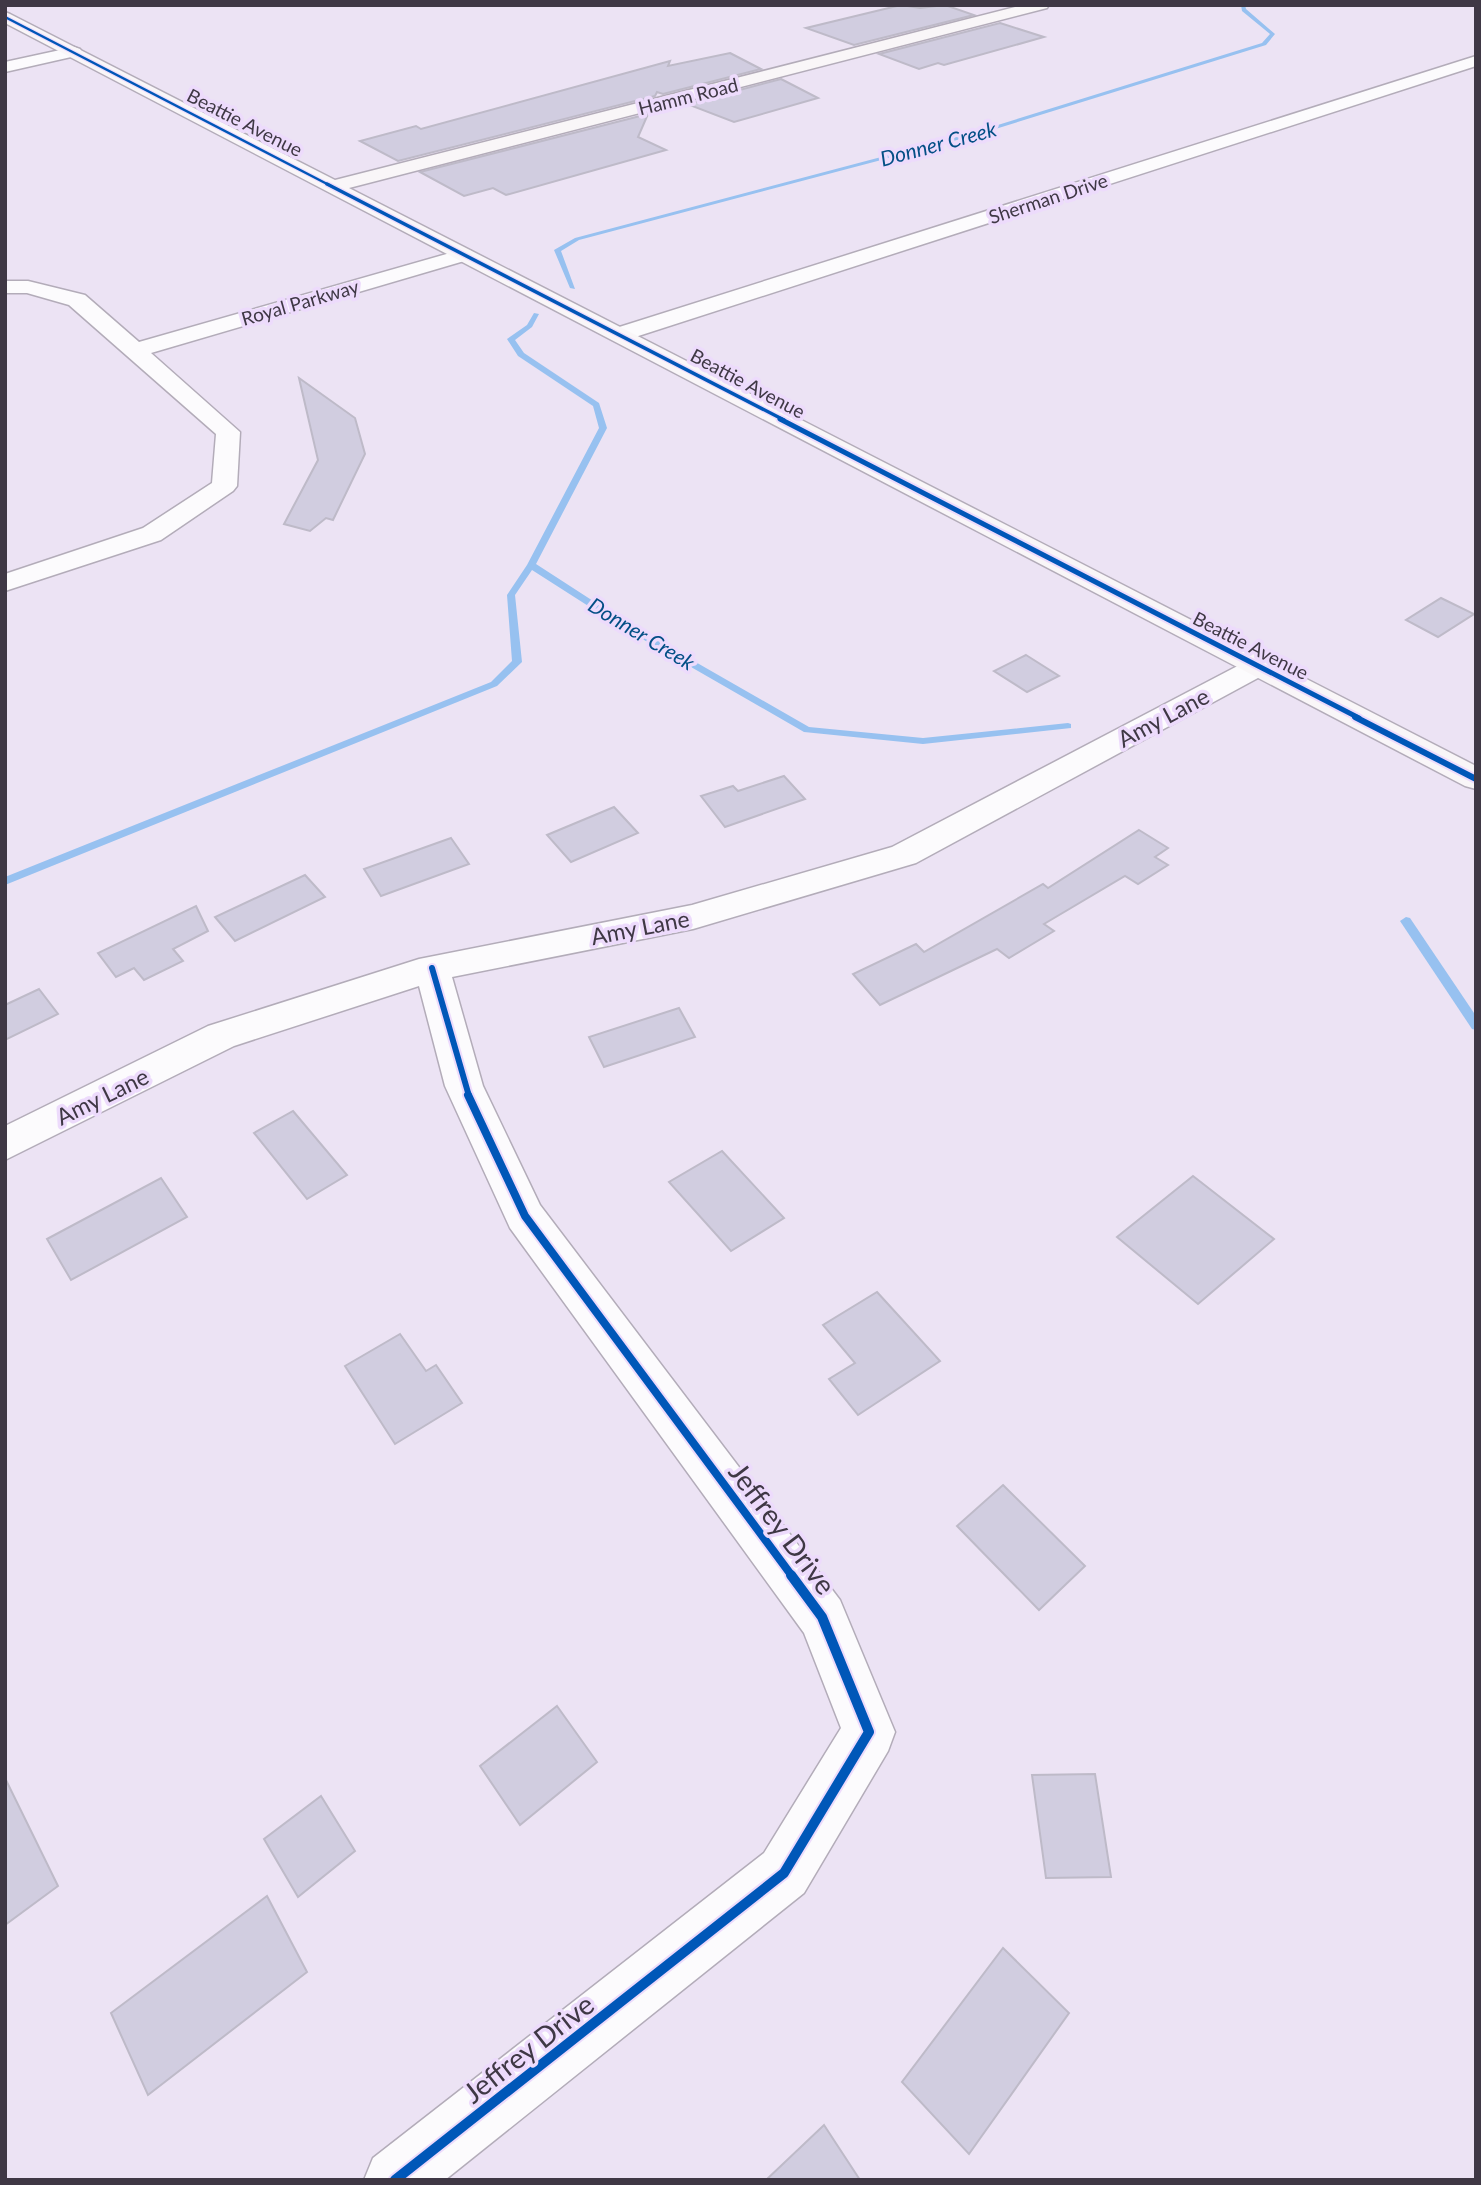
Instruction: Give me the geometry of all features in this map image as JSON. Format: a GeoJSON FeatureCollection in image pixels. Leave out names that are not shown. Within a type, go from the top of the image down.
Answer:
{"type":"FeatureCollection","features":[{"type":"Feature","properties":{"kind":"street","name":"Hamm Road"},"geometry":{"type":"LineString","coordinates":[[334,186],[1042,5]]}},
{"type":"Feature","properties":{"kind":"street","name":"Beattie Avenue"},"geometry":{"type":"LineString","coordinates":[[5,17],[1476,779]]}},
{"type":"Feature","properties":{"kind":"street"},"geometry":{"type":"LineString","coordinates":[[5,67],[74,52]]}},
{"type":"Feature","properties":{"kind":"street","name":"Sherman Drive"},"geometry":{"type":"LineString","coordinates":[[621,334],[1476,61]]}},
{"type":"Feature","properties":{"kind":"street","name":"Royal Parkway"},"geometry":{"type":"LineString","coordinates":[[137,350],[464,255]]}},
{"type":"Feature","properties":{"kind":"street"},"geometry":{"type":"LineString","coordinates":[[5,287],[28,287],[77,300],[228,432],[224,486],[152,534],[5,583]]}},
{"type":"Feature","properties":{"kind":"street","name":"Amy Lane"},"geometry":{"type":"LineString","coordinates":[[5,1144],[221,1036],[432,968],[693,917],[904,855],[1259,666]]}},
{"type":"Feature","properties":{"kind":"street","name":"Jeffrey Drive"},"geometry":{"type":"LineString","coordinates":[[395,2180],[784,1873],[869,1732],[822,1617],[525,1216],[464,1086],[432,968]]}},
{"type":"Feature","properties":{"kind":"building"},"geometry":{"type":"Polygon","coordinates":[[[901,5],[920,8],[945,5],[974,15],[854,45],[806,28],[901,5]]]}},
{"type":"Feature","properties":{"kind":"building"},"geometry":{"type":"Polygon","coordinates":[[[1000,23],[1044,37],[944,65],[938,63],[919,69],[879,54],[1000,23]]]}},
{"type":"Feature","properties":{"kind":"building"},"geometry":{"type":"Polygon","coordinates":[[[730,53],[761,69],[663,94],[657,92],[655,96],[398,161],[360,141],[416,126],[421,129],[670,61],[668,66],[730,53]]]}},
{"type":"Feature","properties":{"kind":"building"},"geometry":{"type":"Polygon","coordinates":[[[781,79],[818,98],[734,122],[687,104],[781,79]]]}},
{"type":"Feature","properties":{"kind":"building"},"geometry":{"type":"Polygon","coordinates":[[[648,114],[638,137],[666,150],[506,195],[493,188],[464,196],[420,172],[648,114]]]}},
{"type":"Feature","properties":{"kind":"building"},"geometry":{"type":"Polygon","coordinates":[[[299,378],[355,418],[365,454],[333,520],[326,518],[310,531],[284,524],[318,460],[299,378]]]}},
{"type":"Feature","properties":{"kind":"building"},"geometry":{"type":"Polygon","coordinates":[[[1441,598],[1474,614],[1438,637],[1406,620],[1441,598]]]}},
{"type":"Feature","properties":{"kind":"building"},"geometry":{"type":"Polygon","coordinates":[[[1026,655],[1059,676],[1027,692],[994,671],[1026,655]]]}},
{"type":"Feature","properties":{"kind":"building"},"geometry":{"type":"Polygon","coordinates":[[[784,776],[805,799],[725,827],[701,796],[733,786],[738,791],[784,776]]]}},
{"type":"Feature","properties":{"kind":"building"},"geometry":{"type":"Polygon","coordinates":[[[614,807],[638,833],[571,862],[547,835],[614,807]]]}},
{"type":"Feature","properties":{"kind":"building"},"geometry":{"type":"Polygon","coordinates":[[[1139,830],[1168,848],[1155,857],[1168,865],[1138,884],[1125,876],[1044,924],[1054,931],[1009,958],[997,949],[880,1005],[853,974],[916,944],[924,952],[1043,884],[1048,888],[1139,830]]]}},
{"type":"Feature","properties":{"kind":"building"},"geometry":{"type":"Polygon","coordinates":[[[451,838],[469,864],[381,896],[364,869],[451,838]]]}},
{"type":"Feature","properties":{"kind":"building"},"geometry":{"type":"Polygon","coordinates":[[[305,875],[325,897],[235,941],[215,917],[305,875]]]}},
{"type":"Feature","properties":{"kind":"building"},"geometry":{"type":"Polygon","coordinates":[[[196,906],[208,931],[173,949],[183,961],[144,980],[134,968],[116,977],[98,953],[196,906]]]}},
{"type":"Feature","properties":{"kind":"building"},"geometry":{"type":"Polygon","coordinates":[[[39,989],[58,1014],[5,1040],[5,1005],[39,989]]]}},
{"type":"Feature","properties":{"kind":"building"},"geometry":{"type":"Polygon","coordinates":[[[679,1008],[695,1037],[604,1067],[589,1037],[679,1008]]]}},
{"type":"Feature","properties":{"kind":"building"},"geometry":{"type":"Polygon","coordinates":[[[293,1111],[347,1175],[307,1199],[254,1133],[293,1111]]]}},
{"type":"Feature","properties":{"kind":"building"},"geometry":{"type":"Polygon","coordinates":[[[722,1151],[784,1218],[731,1251],[669,1182],[722,1151]]]}},
{"type":"Feature","properties":{"kind":"building"},"geometry":{"type":"Polygon","coordinates":[[[1193,1176],[1274,1239],[1198,1304],[1117,1237],[1193,1176]]]}},
{"type":"Feature","properties":{"kind":"building"},"geometry":{"type":"Polygon","coordinates":[[[161,1178],[187,1217],[71,1280],[47,1239],[161,1178]]]}},
{"type":"Feature","properties":{"kind":"building"},"geometry":{"type":"Polygon","coordinates":[[[877,1292],[940,1361],[858,1415],[829,1379],[855,1363],[823,1325],[877,1292]]]}},
{"type":"Feature","properties":{"kind":"building"},"geometry":{"type":"Polygon","coordinates":[[[400,1334],[426,1371],[436,1365],[462,1403],[395,1444],[345,1366],[400,1334]]]}},
{"type":"Feature","properties":{"kind":"building"},"geometry":{"type":"Polygon","coordinates":[[[1003,1485],[1085,1566],[1039,1610],[957,1526],[1003,1485]]]}},
{"type":"Feature","properties":{"kind":"building"},"geometry":{"type":"Polygon","coordinates":[[[557,1706],[597,1762],[520,1825],[480,1766],[557,1706]]]}},
{"type":"Feature","properties":{"kind":"building"},"geometry":{"type":"Polygon","coordinates":[[[1095,1774],[1111,1877],[1046,1878],[1032,1775],[1095,1774]]]}},
{"type":"Feature","properties":{"kind":"building"},"geometry":{"type":"Polygon","coordinates":[[[5,1778],[58,1886],[5,1925],[5,1778]]]}},
{"type":"Feature","properties":{"kind":"building"},"geometry":{"type":"Polygon","coordinates":[[[321,1796],[355,1851],[298,1897],[264,1839],[321,1796]]]}},
{"type":"Feature","properties":{"kind":"building"},"geometry":{"type":"Polygon","coordinates":[[[267,1896],[307,1972],[148,2095],[111,2013],[267,1896]]]}},
{"type":"Feature","properties":{"kind":"building"},"geometry":{"type":"Polygon","coordinates":[[[1003,1948],[1069,2013],[969,2154],[902,2082],[1003,1948]]]}},
{"type":"Feature","properties":{"kind":"building"},"geometry":{"type":"Polygon","coordinates":[[[824,2125],[860,2180],[766,2180],[824,2125]]]}},
{"type":"Feature","properties":{"kind":"waterway","name":"Donner Creek"},"geometry":{"type":"LineString","coordinates":[[573,288],[557,250],[577,239],[974,134],[1264,44],[1273,34],[1244,10],[1243,5]]}},
{"type":"Feature","properties":{"kind":"waterway","name":"Donner Creek"},"geometry":{"type":"LineString","coordinates":[[531,565],[603,428],[596,405],[521,354],[511,339],[530,326],[536,314]]}},
{"type":"Feature","properties":{"kind":"waterway"},"geometry":{"type":"LineString","coordinates":[[5,881],[494,684],[517,662],[511,595],[531,565]]}},
{"type":"Feature","properties":{"kind":"waterway","name":"Donner Creek"},"geometry":{"type":"LineString","coordinates":[[531,565],[621,623],[807,730],[923,741],[1068,726]]}},
{"type":"Feature","properties":{"kind":"waterway","name":"Donner Creek"},"geometry":{"type":"LineString","coordinates":[[1406,921],[1476,1026]]}},
{"type":"Feature","properties":{"kind":"cycle path"},"geometry":{"type":"LineString","coordinates":[[5,17],[1476,779]]}},
{"type":"Feature","properties":{"kind":"cycle path"},"geometry":{"type":"LineString","coordinates":[[395,2180],[784,1873],[869,1732],[822,1617],[525,1216],[464,1086],[432,968]]}}]}
